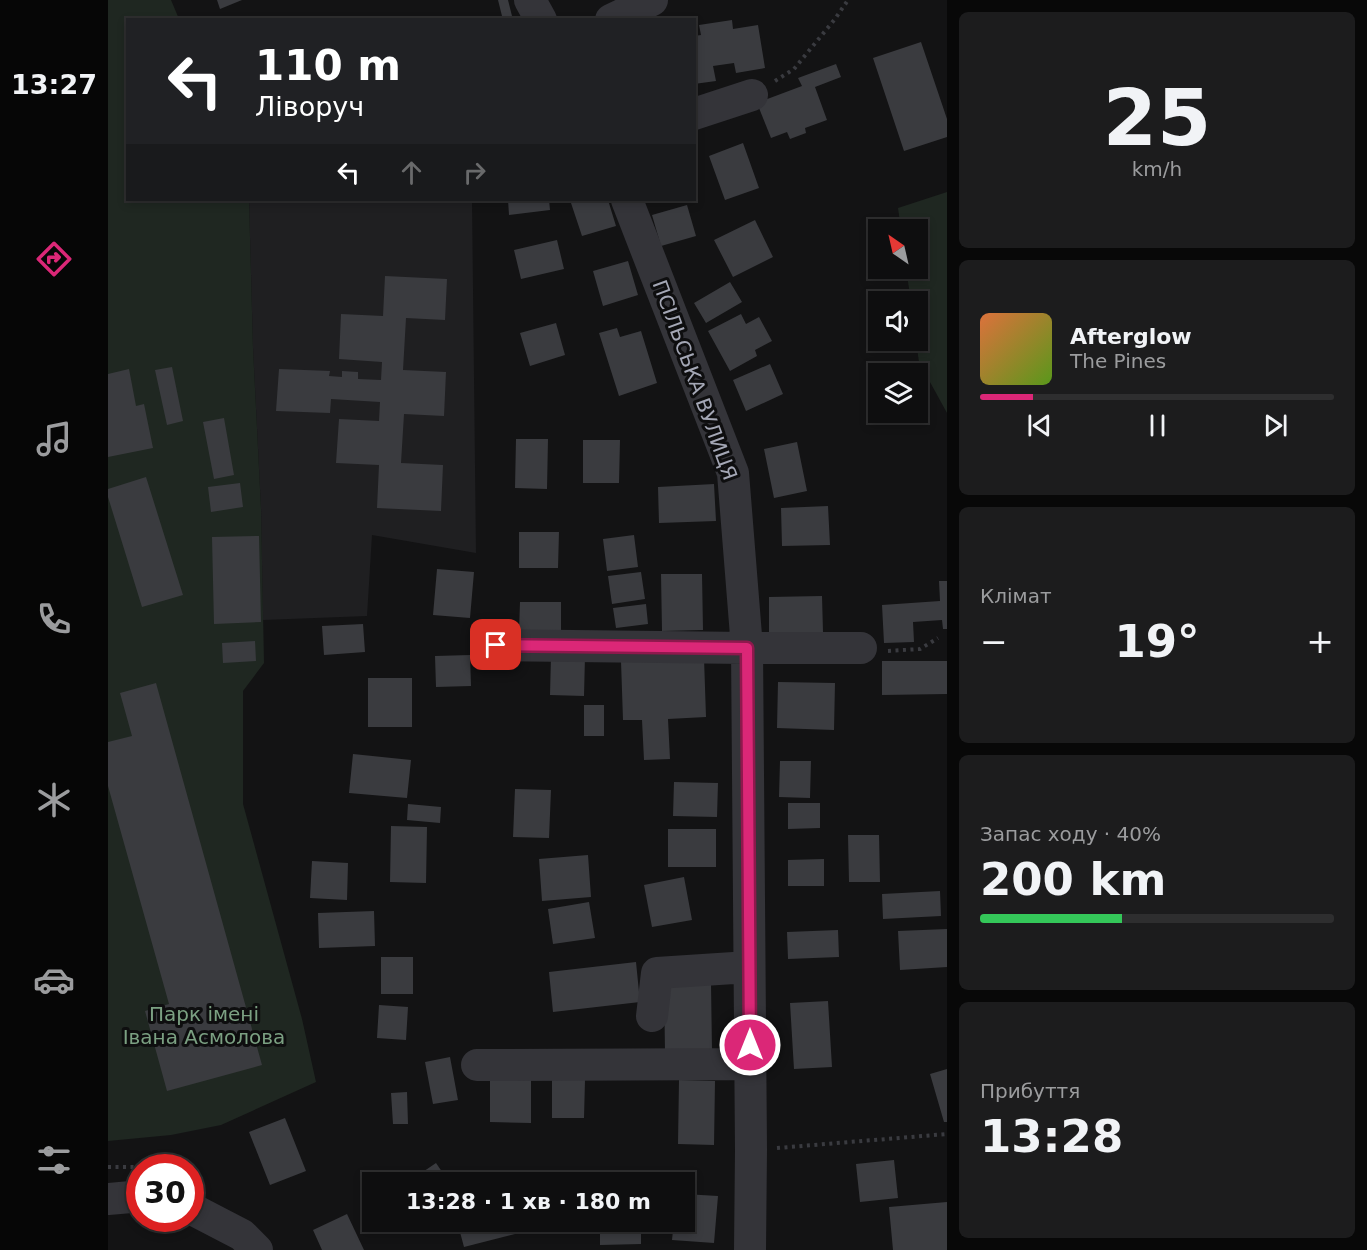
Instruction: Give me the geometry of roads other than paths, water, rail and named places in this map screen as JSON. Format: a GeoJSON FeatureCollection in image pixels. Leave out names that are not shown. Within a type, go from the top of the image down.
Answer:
{"type":"FeatureCollection","features":[{"type":"Feature","properties":{"kind":"street"},"geometry":{"type":"LineString","coordinates":[[530,0],[540,18]]}},
{"type":"Feature","properties":{"kind":"street"},"geometry":{"type":"LineString","coordinates":[[615,18],[652,0]]}},
{"type":"Feature","properties":{"kind":"street"},"geometry":{"type":"LineString","coordinates":[[696,113],[752,95]]}},
{"type":"Feature","properties":{"kind":"street","name":"ПСІЛЬСЬКА ВУЛИЦЯ"},"geometry":{"type":"LineString","coordinates":[[627,201],[733,473],[747,648],[750,1250]]}},
{"type":"Feature","properties":{"kind":"street"},"geometry":{"type":"LineString","coordinates":[[496,645],[871,650]]}},
{"type":"Feature","properties":{"kind":"street"},"geometry":{"type":"LineString","coordinates":[[652,1016],[657,973],[749,967]]}},
{"type":"Feature","properties":{"kind":"street"},"geometry":{"type":"LineString","coordinates":[[477,1065],[750,1064]]}},
{"type":"Feature","properties":{"kind":"street"},"geometry":{"type":"LineString","coordinates":[[108,1199],[126,1197]]}},
{"type":"Feature","properties":{"kind":"street"},"geometry":{"type":"LineString","coordinates":[[204,1216],[242,1235],[257,1250]]}},
{"type":"Feature","properties":{"kind":"park label","name":"Парк імені Івана Асмолова"},"geometry":{"type":"Point","coordinates":[204,1026]}}]}
